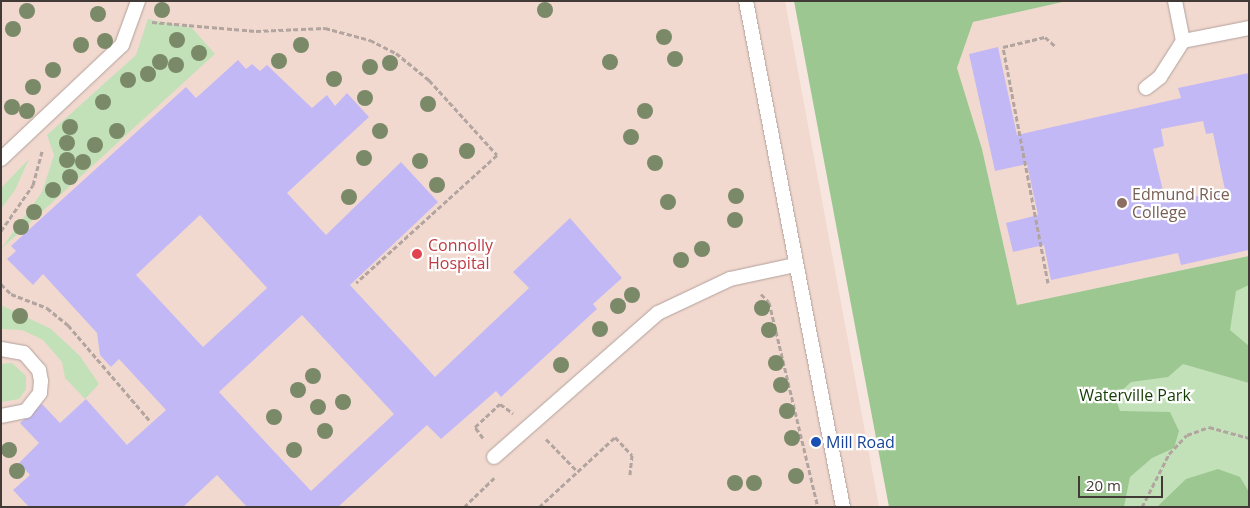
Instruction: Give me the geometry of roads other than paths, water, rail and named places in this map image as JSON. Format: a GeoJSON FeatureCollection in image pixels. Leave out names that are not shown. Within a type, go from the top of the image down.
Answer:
{"type":"FeatureCollection","features":[{"type":"Feature","properties":{"kind":"lane"},"geometry":{"type":"LineString","coordinates":[[1,159],[122,45],[138,1]]}},
{"type":"Feature","properties":{"kind":"lane"},"geometry":{"type":"LineString","coordinates":[[746,1],[843,507]]}},
{"type":"Feature","properties":{"kind":"lane"},"geometry":{"type":"LineString","coordinates":[[1146,88],[1160,77],[1183,41],[1175,1]]}},
{"type":"Feature","properties":{"kind":"lane"},"geometry":{"type":"LineString","coordinates":[[1183,41],[1249,28]]}},
{"type":"Feature","properties":{"kind":"lane"},"geometry":{"type":"LineString","coordinates":[[494,457],[635,329],[664,310],[730,279],[796,265]]}},
{"type":"Feature","properties":{"kind":"lane"},"geometry":{"type":"LineString","coordinates":[[1,349],[24,353],[39,370],[41,381],[40,393],[26,411],[1,416]]}},
{"type":"Feature","properties":{"kind":"place","name":"Edmund Rice College"},"geometry":{"type":"Point","coordinates":[1122,203]}},
{"type":"Feature","properties":{"kind":"place","name":"Connolly Hospital"},"geometry":{"type":"Point","coordinates":[417,254]}},
{"type":"Feature","properties":{"kind":"place","name":"Mill Road"},"geometry":{"type":"Point","coordinates":[816,442]}},
{"type":"Feature","properties":{"kind":"park label","name":"Waterville Park"},"geometry":{"type":"Point","coordinates":[1135,395]}}]}
